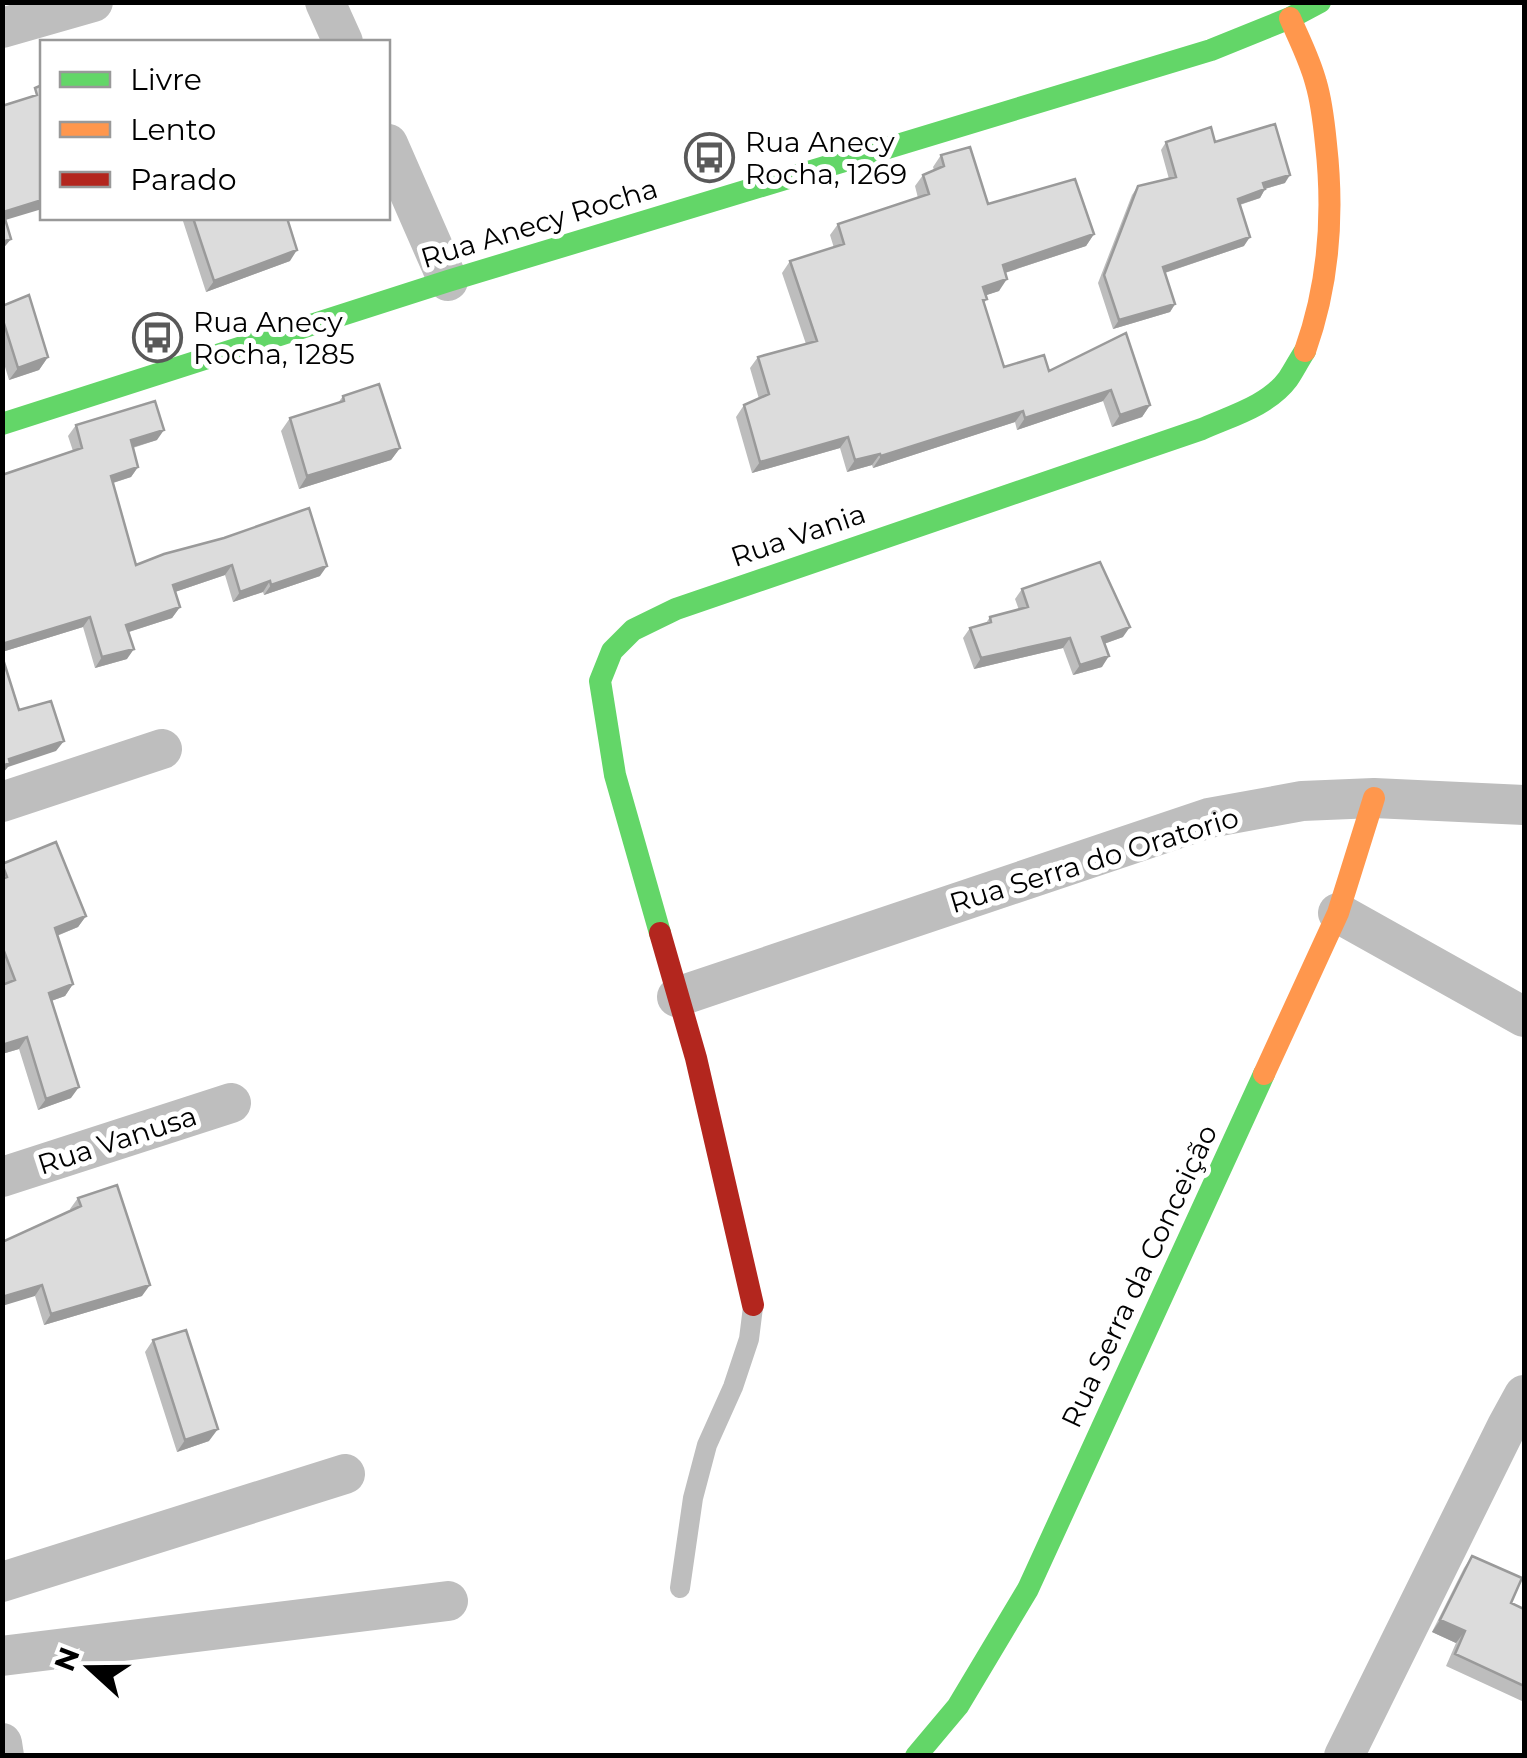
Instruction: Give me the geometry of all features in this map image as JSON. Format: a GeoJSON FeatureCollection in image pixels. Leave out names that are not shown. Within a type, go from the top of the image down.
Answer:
{"type":"FeatureCollection","features":[{"type":"Feature","properties":{"kind":"street"},"geometry":{"type":"LineString","coordinates":[[2,28],[93,2]]}},
{"type":"Feature","properties":{"kind":"street"},"geometry":{"type":"LineString","coordinates":[[326,2],[342,40]]}},
{"type":"Feature","properties":{"kind":"street","name":"Rua Anecy Rocha"},"geometry":{"type":"LineString","coordinates":[[2,424],[448,281],[1211,50],[1320,2]]}},
{"type":"Feature","properties":{"kind":"street","name":"Rua Vania"},"geometry":{"type":"LineString","coordinates":[[753,1304],[696,1058],[615,775],[600,680],[612,651],[634,630],[676,608],[1202,429],[1259,404],[1286,382],[1305,352],[1319,314],[1327,268],[1330,191],[1318,86],[1290,18]]}},
{"type":"Feature","properties":{"kind":"street"},"geometry":{"type":"LineString","coordinates":[[390,149],[448,281]]}},
{"type":"Feature","properties":{"kind":"street"},"geometry":{"type":"LineString","coordinates":[[2,802],[162,749]]}},
{"type":"Feature","properties":{"kind":"street","name":"Rua Serra do Oratorio"},"geometry":{"type":"LineString","coordinates":[[678,998],[1209,818],[1302,801],[1374,798],[1524,805]]}},
{"type":"Feature","properties":{"kind":"street","name":"Rua Serra da Conceição"},"geometry":{"type":"LineString","coordinates":[[916,1756],[958,1706],[1028,1589],[1338,912],[1374,798]]}},
{"type":"Feature","properties":{"kind":"street"},"geometry":{"type":"LineString","coordinates":[[1338,912],[1524,1017]]}},
{"type":"Feature","properties":{"kind":"street","name":"Rua Vanusa"},"geometry":{"type":"LineString","coordinates":[[2,1178],[231,1103]]}},
{"type":"Feature","properties":{"kind":"street"},"geometry":{"type":"LineString","coordinates":[[1355,1751],[1519,1420]]}},
{"type":"Feature","properties":{"kind":"street"},"geometry":{"type":"LineString","coordinates":[[2,1582],[345,1474]]}},
{"type":"Feature","properties":{"kind":"street"},"geometry":{"type":"LineString","coordinates":[[2,1656],[448,1601]]}},
{"type":"Feature","properties":{"kind":"street"},"geometry":{"type":"LineString","coordinates":[[2,1743],[4,1756]]}},
{"type":"Feature","properties":{"kind":"lane"},"geometry":{"type":"LineString","coordinates":[[680,1588],[693,1498],[707,1444],[749,1339],[753,1304]]}},
{"type":"Feature","properties":{"kind":"building"},"geometry":{"type":"Polygon","coordinates":[[[40,86],[40,201],[3,212],[11,239],[2,242],[2,106],[37,95],[35,88],[40,86]]]}},
{"type":"Feature","properties":{"kind":"building"},"geometry":{"type":"Polygon","coordinates":[[[1275,124],[1290,175],[1263,183],[1265,189],[1238,199],[1250,237],[1163,267],[1175,304],[1119,320],[1104,275],[1138,186],[1176,177],[1166,142],[1211,127],[1215,142],[1275,124]]]}},
{"type":"Feature","properties":{"kind":"building"},"geometry":{"type":"Polygon","coordinates":[[[970,147],[988,204],[1075,179],[1094,234],[1003,265],[1007,279],[983,287],[987,299],[983,300],[1004,367],[1044,355],[1049,371],[1126,333],[1150,405],[1120,415],[1111,390],[1025,418],[1023,411],[881,456],[855,460],[848,437],[760,462],[744,405],[769,394],[758,357],[817,341],[790,261],[844,244],[838,224],[929,194],[923,175],[944,166],[941,155],[970,147]]]}},
{"type":"Feature","properties":{"kind":"building"},"geometry":{"type":"Polygon","coordinates":[[[194,220],[288,220],[297,250],[214,281],[194,220]]]}},
{"type":"Feature","properties":{"kind":"building"},"geometry":{"type":"Polygon","coordinates":[[[29,295],[48,357],[18,368],[2,306],[29,295]]]}},
{"type":"Feature","properties":{"kind":"building"},"geometry":{"type":"Polygon","coordinates":[[[379,384],[400,448],[307,476],[290,418],[344,401],[343,396],[379,384]]]}},
{"type":"Feature","properties":{"kind":"building"},"geometry":{"type":"Polygon","coordinates":[[[155,401],[164,430],[131,440],[138,467],[111,476],[136,565],[309,508],[327,566],[240,592],[232,565],[173,585],[180,607],[126,625],[134,649],[102,657],[90,617],[2,644],[2,475],[82,448],[76,425],[155,401]]]}},
{"type":"Feature","properties":{"kind":"building"},"geometry":{"type":"Polygon","coordinates":[[[1100,562],[1130,627],[1102,637],[1109,656],[1080,665],[1070,638],[981,658],[970,628],[991,622],[990,617],[1028,607],[1022,589],[1100,562]]]}},
{"type":"Feature","properties":{"kind":"building"},"geometry":{"type":"Polygon","coordinates":[[[2,656],[19,710],[51,701],[64,741],[9,759],[10,763],[2,766],[2,656]]]}},
{"type":"Feature","properties":{"kind":"building"},"geometry":{"type":"Polygon","coordinates":[[[56,842],[86,916],[55,928],[73,984],[49,993],[79,1087],[46,1099],[27,1037],[2,1045],[2,985],[15,980],[2,946],[2,879],[7,877],[2,864],[56,842]]]}},
{"type":"Feature","properties":{"kind":"building"},"geometry":{"type":"Polygon","coordinates":[[[117,1185],[150,1285],[51,1314],[42,1285],[2,1297],[2,1242],[81,1206],[78,1198],[117,1185]]]}},
{"type":"Feature","properties":{"kind":"building"},"geometry":{"type":"Polygon","coordinates":[[[186,1330],[218,1429],[185,1440],[153,1340],[186,1330]]]}},
{"type":"Feature","properties":{"kind":"building"},"geometry":{"type":"Polygon","coordinates":[[[1472,1556],[1522,1578],[1511,1603],[1524,1609],[1524,1686],[1455,1654],[1465,1631],[1440,1620],[1472,1556]]]}},
{"type":"Feature","properties":{"kind":"traffic: fast"},"geometry":{"type":"LineString","coordinates":[[2,424],[448,281],[1211,50],[1320,2]]}},
{"type":"Feature","properties":{"kind":"traffic: fast"},"geometry":{"type":"LineString","coordinates":[[660,933],[615,775],[600,681],[612,651],[633,630],[676,609],[1202,429],[1270,396],[1288,379],[1305,351]]}},
{"type":"Feature","properties":{"kind":"traffic: fast"},"geometry":{"type":"LineString","coordinates":[[916,1756],[958,1706],[1028,1589],[1264,1074]]}},
{"type":"Feature","properties":{"kind":"traffic: slow"},"geometry":{"type":"LineString","coordinates":[[1290,18],[1318,91],[1328,171],[1328,249],[1320,300],[1305,351]]}},
{"type":"Feature","properties":{"kind":"traffic: slow"},"geometry":{"type":"LineString","coordinates":[[1264,1074],[1338,913],[1374,798]]}},
{"type":"Feature","properties":{"kind":"traffic: jam"},"geometry":{"type":"LineString","coordinates":[[660,933],[696,1058],[753,1305]]}},
{"type":"Feature","properties":{"kind":"place","name":"Rua Anecy Rocha, 1269"},"geometry":{"type":"Point","coordinates":[710,158]}},
{"type":"Feature","properties":{"kind":"place","name":"Rua Anecy Rocha, 1285"},"geometry":{"type":"Point","coordinates":[158,338]}}]}
